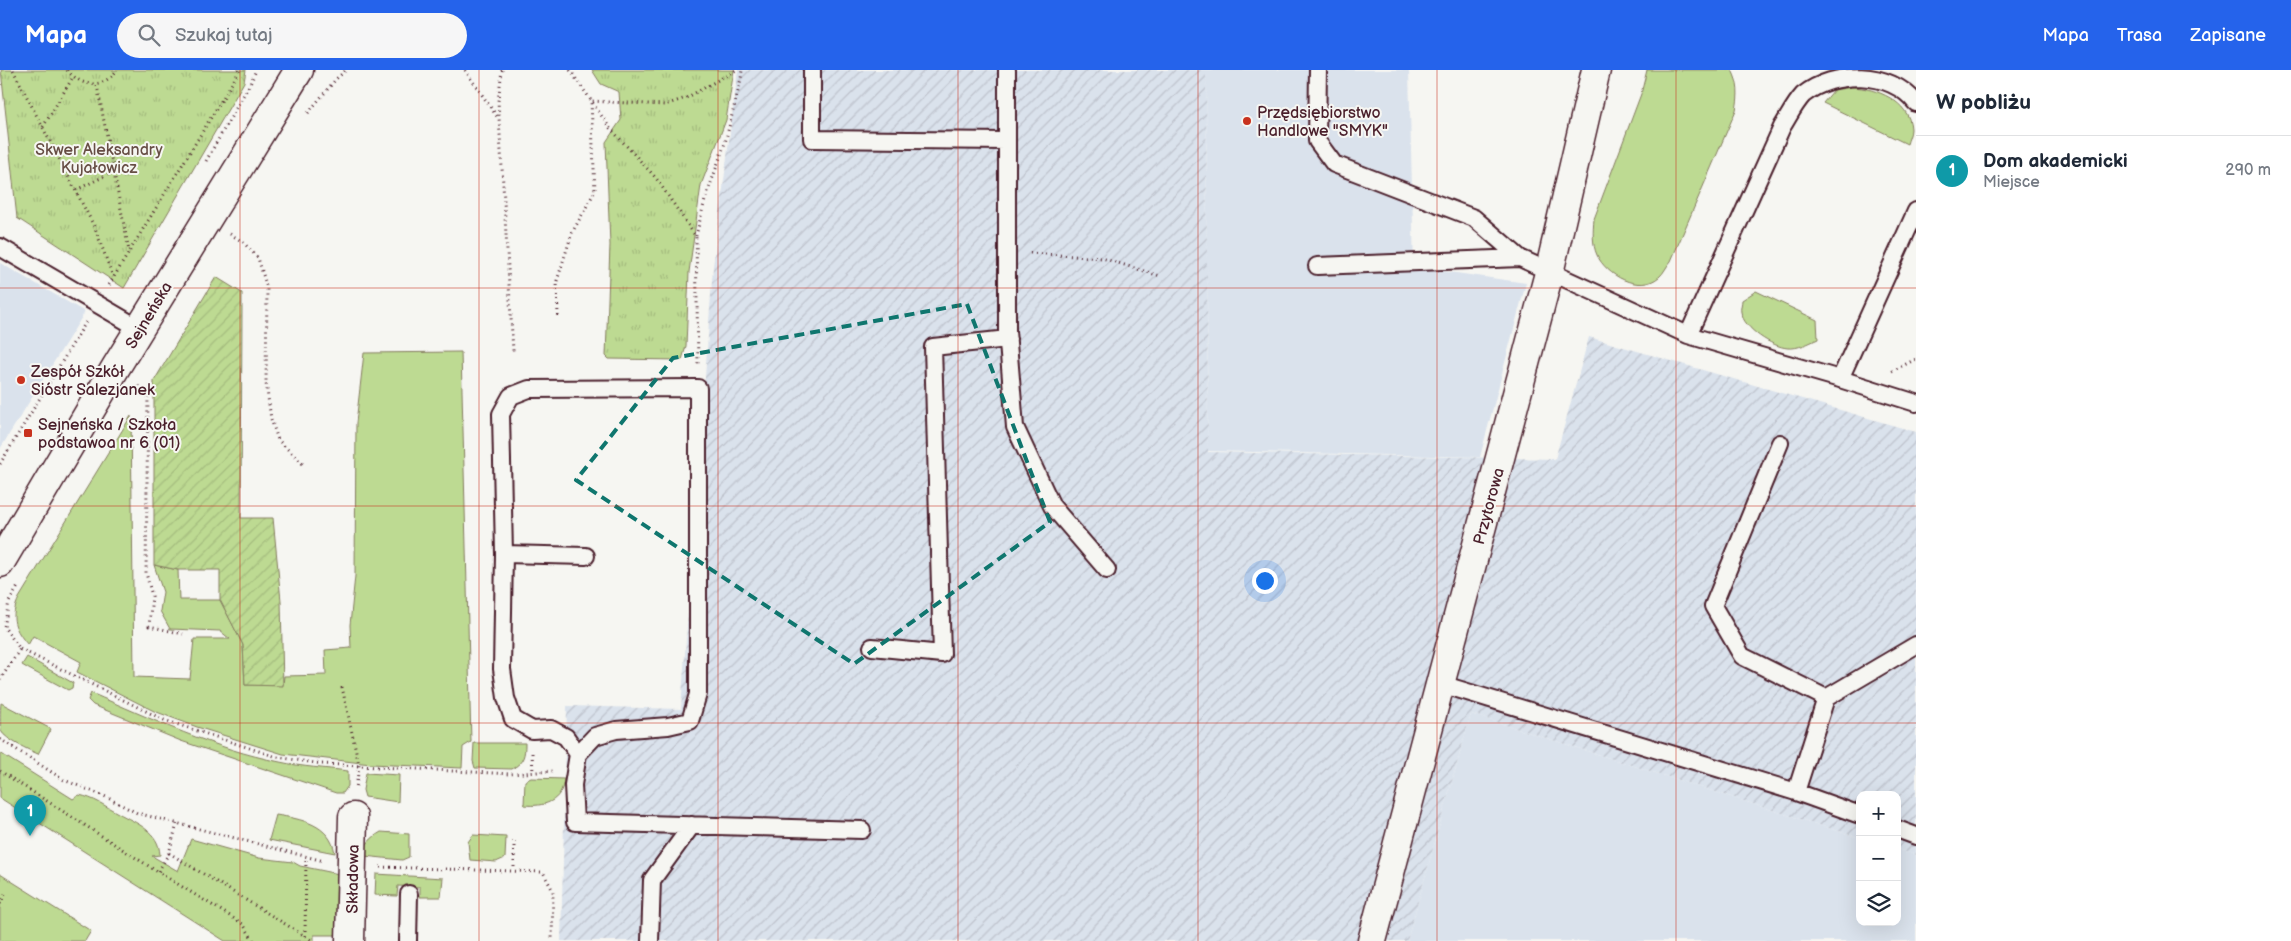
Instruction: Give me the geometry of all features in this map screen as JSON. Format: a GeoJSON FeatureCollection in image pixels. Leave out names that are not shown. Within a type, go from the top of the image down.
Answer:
{"type":"FeatureCollection","features":[{"type":"Feature","properties":{"kind":"street","name":"Sejneńska"},"geometry":{"type":"LineString","coordinates":[[0,563],[140,329],[299,70]]}},
{"type":"Feature","properties":{"kind":"street","name":"Przytorowa"},"geometry":{"type":"LineString","coordinates":[[1372,941],[1549,273],[1596,70]]}},
{"type":"Feature","properties":{"kind":"street","name":"Składowa"},"geometry":{"type":"LineString","coordinates":[[350,941],[353,817]]}},
{"type":"Feature","properties":{"kind":"lane"},"geometry":{"type":"LineString","coordinates":[[812,70],[812,139],[1006,141]]}},
{"type":"Feature","properties":{"kind":"lane"},"geometry":{"type":"LineString","coordinates":[[1007,70],[1006,252],[1008,339],[1016,427],[1052,506],[1107,570]]}},
{"type":"Feature","properties":{"kind":"lane"},"geometry":{"type":"LineString","coordinates":[[1318,70],[1317,141],[1334,164],[1474,218],[1520,258],[1549,273],[1688,335],[1916,403]]}},
{"type":"Feature","properties":{"kind":"lane"},"geometry":{"type":"LineString","coordinates":[[1688,335],[1782,127],[1794,105],[1804,94],[1817,85],[1838,77],[1858,74],[1880,78],[1892,84],[1916,103]]}},
{"type":"Feature","properties":{"kind":"lane"},"geometry":{"type":"LineString","coordinates":[[1840,379],[1916,211]]}},
{"type":"Feature","properties":{"kind":"lane"},"geometry":{"type":"LineString","coordinates":[[0,246],[140,329]]}},
{"type":"Feature","properties":{"kind":"lane"},"geometry":{"type":"LineString","coordinates":[[1317,266],[1520,258]]}},
{"type":"Feature","properties":{"kind":"lane"},"geometry":{"type":"LineString","coordinates":[[872,647],[942,654],[934,347],[1008,339]]}},
{"type":"Feature","properties":{"kind":"lane"},"geometry":{"type":"LineString","coordinates":[[578,754],[566,737],[551,729],[532,730],[513,719],[506,698],[502,668],[504,554],[501,414],[511,396],[529,389],[698,388],[698,694],[690,721],[668,726],[616,730],[595,736],[578,754],[573,785],[575,822],[862,830]]}},
{"type":"Feature","properties":{"kind":"lane"},"geometry":{"type":"LineString","coordinates":[[1780,442],[1713,606],[1742,656],[1826,698]]}},
{"type":"Feature","properties":{"kind":"lane"},"geometry":{"type":"LineString","coordinates":[[504,554],[586,556]]}},
{"type":"Feature","properties":{"kind":"lane"},"geometry":{"type":"LineString","coordinates":[[1796,792],[1826,698],[1916,644]]}},
{"type":"Feature","properties":{"kind":"lane"},"geometry":{"type":"LineString","coordinates":[[1441,684],[1796,792],[1856,814]]}},
{"type":"Feature","properties":{"kind":"lane"},"geometry":{"type":"LineString","coordinates":[[650,941],[652,880],[692,825]]}},
{"type":"Feature","properties":{"kind":"lane"},"geometry":{"type":"LineString","coordinates":[[1901,830],[1916,836]]}},
{"type":"Feature","properties":{"kind":"lane"},"geometry":{"type":"LineString","coordinates":[[408,941],[409,894]]}},
{"type":"Feature","properties":{"kind":"path"},"geometry":{"type":"LineString","coordinates":[[13,70],[95,228],[113,278]]}},
{"type":"Feature","properties":{"kind":"path"},"geometry":{"type":"LineString","coordinates":[[68,70],[73,77],[88,85],[97,85],[105,82],[117,70]]}},
{"type":"Feature","properties":{"kind":"path"},"geometry":{"type":"LineString","coordinates":[[0,464],[240,70]]}},
{"type":"Feature","properties":{"kind":"path"},"geometry":{"type":"LineString","coordinates":[[303,120],[336,79],[346,70]]}},
{"type":"Feature","properties":{"kind":"path"},"geometry":{"type":"LineString","coordinates":[[465,70],[498,118]]}},
{"type":"Feature","properties":{"kind":"path"},"geometry":{"type":"LineString","coordinates":[[502,70],[498,118],[513,352]]}},
{"type":"Feature","properties":{"kind":"path"},"geometry":{"type":"LineString","coordinates":[[570,70],[610,128],[656,178],[696,237]]}},
{"type":"Feature","properties":{"kind":"path"},"geometry":{"type":"LineString","coordinates":[[591,101],[665,105],[686,98],[736,70]]}},
{"type":"Feature","properties":{"kind":"path"},"geometry":{"type":"LineString","coordinates":[[698,388],[696,237],[705,200],[725,143],[742,70]]}},
{"type":"Feature","properties":{"kind":"path"},"geometry":{"type":"LineString","coordinates":[[43,127],[73,77]]}},
{"type":"Feature","properties":{"kind":"path"},"geometry":{"type":"LineString","coordinates":[[97,85],[129,252]]}},
{"type":"Feature","properties":{"kind":"path"},"geometry":{"type":"LineString","coordinates":[[558,316],[557,281],[572,234],[595,191],[591,101]]}},
{"type":"Feature","properties":{"kind":"path"},"geometry":{"type":"LineString","coordinates":[[76,190],[113,172]]}},
{"type":"Feature","properties":{"kind":"path"},"geometry":{"type":"LineString","coordinates":[[223,241],[228,233],[243,242],[258,258],[267,288],[266,383],[271,419],[278,440],[304,465]]}},
{"type":"Feature","properties":{"kind":"path"},"geometry":{"type":"LineString","coordinates":[[1006,252],[1102,258],[1160,276]]}},
{"type":"Feature","properties":{"kind":"path"},"geometry":{"type":"LineString","coordinates":[[132,394],[142,377]]}},
{"type":"Feature","properties":{"kind":"path"},"geometry":{"type":"LineString","coordinates":[[137,385],[148,395],[146,573],[152,596],[149,626],[183,634]]}},
{"type":"Feature","properties":{"kind":"path"},"geometry":{"type":"LineString","coordinates":[[23,577],[9,602],[4,627],[20,649],[164,720],[277,757],[322,764],[510,774],[557,770]]}},
{"type":"Feature","properties":{"kind":"path"},"geometry":{"type":"LineString","coordinates":[[0,680],[20,649]]}},
{"type":"Feature","properties":{"kind":"path"},"geometry":{"type":"LineString","coordinates":[[342,686],[359,765],[353,817]]}},
{"type":"Feature","properties":{"kind":"path"},"geometry":{"type":"LineString","coordinates":[[0,739],[64,780],[104,796],[137,813],[306,857],[352,865],[444,870],[543,872],[553,891],[552,941]]}},
{"type":"Feature","properties":{"kind":"path"},"geometry":{"type":"LineString","coordinates":[[0,772],[243,924],[254,941]]}},
{"type":"Feature","properties":{"kind":"path"},"geometry":{"type":"LineString","coordinates":[[158,872],[169,853],[177,824]]}},
{"type":"Feature","properties":{"kind":"path"},"geometry":{"type":"LineString","coordinates":[[514,840],[514,871]]}},
{"type":"Feature","properties":{"kind":"path"},"geometry":{"type":"LineString","coordinates":[[169,853],[312,941]]}},
{"type":"Feature","properties":{"kind":"path"},"geometry":{"type":"LineString","coordinates":[[305,936],[306,857]]}},
{"type":"Feature","properties":{"kind":"path"},"geometry":{"type":"LineString","coordinates":[[0,894],[5,894],[0,904]]}},
{"type":"Feature","properties":{"kind":"highlighted area"},"geometry":{"type":"Polygon","coordinates":[[[967,304],[1050,522],[854,664],[576,480],[673,358],[967,304]]]}},
{"type":"Feature","properties":{"kind":"shaded area"},"geometry":{"type":"Polygon","coordinates":[[[738,70],[1206,70],[1208,452],[1555,459],[1589,337],[1916,432],[1916,855],[1901,850],[1901,791],[1856,791],[1856,837],[1471,714],[1407,941],[561,941],[567,706],[681,709],[713,267],[738,70]]]}},
{"type":"Feature","properties":{"kind":"shaded area"},"geometry":{"type":"Polygon","coordinates":[[[1206,70],[1409,70],[1414,267],[1526,283],[1480,457],[1208,451],[1206,70]]]}},
{"type":"Feature","properties":{"kind":"shaded area","name":"Zespół Szkół Sióstr Salezjanek"},"geometry":{"type":"Polygon","coordinates":[[[0,263],[85,312],[0,449],[0,263]]]}},
{"type":"Feature","properties":{"kind":"shaded area"},"geometry":{"type":"Polygon","coordinates":[[[1471,714],[1856,837],[1856,926],[1901,926],[1901,850],[1916,855],[1916,941],[1407,941],[1471,714]]]}},
{"type":"Feature","properties":{"kind":"green space","name":"Skwer Aleksandry Kujałowicz"},"geometry":{"type":"Polygon","coordinates":[[[1,70],[246,70],[244,82],[124,288],[17,218],[1,70]]]}},
{"type":"Feature","properties":{"kind":"green space"},"geometry":{"type":"Polygon","coordinates":[[[592,70],[734,70],[726,120],[701,185],[689,272],[686,346],[682,360],[609,359],[606,356],[610,245],[606,142],[621,120],[619,92],[601,84],[592,70]]]}},
{"type":"Feature","properties":{"kind":"green space"},"geometry":{"type":"Polygon","coordinates":[[[1647,70],[1732,70],[1738,94],[1736,110],[1671,261],[1659,277],[1651,282],[1642,284],[1624,280],[1615,275],[1601,262],[1594,246],[1593,233],[1594,219],[1641,94],[1647,70]]]}},
{"type":"Feature","properties":{"kind":"green space"},"geometry":{"type":"Polygon","coordinates":[[[1852,87],[1881,93],[1905,111],[1911,129],[1907,144],[1823,103],[1834,90],[1852,87]]]}},
{"type":"Feature","properties":{"kind":"green space"},"geometry":{"type":"Polygon","coordinates":[[[216,277],[242,293],[241,518],[273,518],[281,601],[283,686],[245,685],[243,645],[220,600],[220,570],[178,570],[154,565],[154,381],[216,277]]]}},
{"type":"Feature","properties":{"kind":"green space"},"geometry":{"type":"Polygon","coordinates":[[[1756,291],[1817,320],[1818,339],[1800,347],[1788,348],[1767,341],[1753,331],[1747,325],[1741,311],[1742,300],[1756,291]]]}},
{"type":"Feature","properties":{"kind":"green space"},"geometry":{"type":"Polygon","coordinates":[[[461,352],[471,742],[463,747],[462,768],[371,764],[283,754],[197,727],[154,711],[77,672],[81,662],[33,636],[28,645],[20,634],[14,618],[19,598],[131,416],[134,677],[190,679],[194,639],[230,639],[220,631],[170,629],[160,611],[163,592],[154,565],[178,570],[179,600],[220,600],[243,645],[245,685],[283,685],[284,676],[326,675],[325,650],[351,648],[350,625],[355,576],[356,423],[364,353],[461,352]]]}},
{"type":"Feature","properties":{"kind":"green space"},"geometry":{"type":"Polygon","coordinates":[[[27,657],[73,683],[72,688],[68,690],[22,665],[27,657]]]}},
{"type":"Feature","properties":{"kind":"green space"},"geometry":{"type":"Polygon","coordinates":[[[91,693],[160,723],[231,749],[288,764],[348,771],[348,786],[343,793],[336,793],[181,741],[93,705],[88,700],[91,693]]]}},
{"type":"Feature","properties":{"kind":"green space"},"geometry":{"type":"Polygon","coordinates":[[[1,703],[51,729],[38,754],[13,741],[1,731],[1,703]]]}},
{"type":"Feature","properties":{"kind":"green space"},"geometry":{"type":"Polygon","coordinates":[[[474,743],[525,743],[524,755],[519,764],[512,769],[475,768],[473,761],[474,743]]]}},
{"type":"Feature","properties":{"kind":"green space"},"geometry":{"type":"Polygon","coordinates":[[[0,753],[73,799],[79,795],[90,798],[139,824],[151,834],[159,847],[160,855],[152,856],[178,871],[191,839],[259,858],[293,862],[300,866],[339,874],[337,935],[314,935],[314,941],[225,941],[0,798],[0,753]]]}},
{"type":"Feature","properties":{"kind":"green space"},"geometry":{"type":"Polygon","coordinates":[[[366,773],[399,775],[398,802],[365,797],[363,790],[366,773]]]}},
{"type":"Feature","properties":{"kind":"green space"},"geometry":{"type":"Polygon","coordinates":[[[531,778],[564,779],[563,787],[556,798],[545,804],[524,805],[525,781],[531,778]]]}},
{"type":"Feature","properties":{"kind":"green space"},"geometry":{"type":"Polygon","coordinates":[[[276,815],[304,821],[321,829],[332,843],[335,853],[269,840],[276,815]]]}},
{"type":"Feature","properties":{"kind":"green space"},"geometry":{"type":"Polygon","coordinates":[[[381,832],[409,834],[409,857],[402,860],[364,856],[365,848],[369,842],[381,832]]]}},
{"type":"Feature","properties":{"kind":"green space"},"geometry":{"type":"Polygon","coordinates":[[[473,835],[506,837],[505,858],[496,862],[470,860],[468,842],[473,835]]]}},
{"type":"Feature","properties":{"kind":"green space"},"geometry":{"type":"Polygon","coordinates":[[[0,874],[91,931],[85,941],[0,941],[0,874]]]}},
{"type":"Feature","properties":{"kind":"green space"},"geometry":{"type":"Polygon","coordinates":[[[376,874],[443,878],[441,897],[420,897],[420,887],[398,886],[397,896],[375,895],[376,874]]]}},
{"type":"Feature","properties":{"kind":"place","name":"Przędsiębiorstwo Handlowe \"SMYK\""},"geometry":{"type":"Point","coordinates":[1247,121]}},
{"type":"Feature","properties":{"kind":"place","name":"Zespół Szkół Sióstr Salezjanek"},"geometry":{"type":"Point","coordinates":[21,380]}},
{"type":"Feature","properties":{"kind":"place","name":"Sejneńska / Szkoła podstawoa nr 6 (01)"},"geometry":{"type":"Point","coordinates":[28,433]}},
{"type":"Feature","properties":{"kind":"place","name":"Dom akademicki"},"geometry":{"type":"Point","coordinates":[30,836]}}]}
